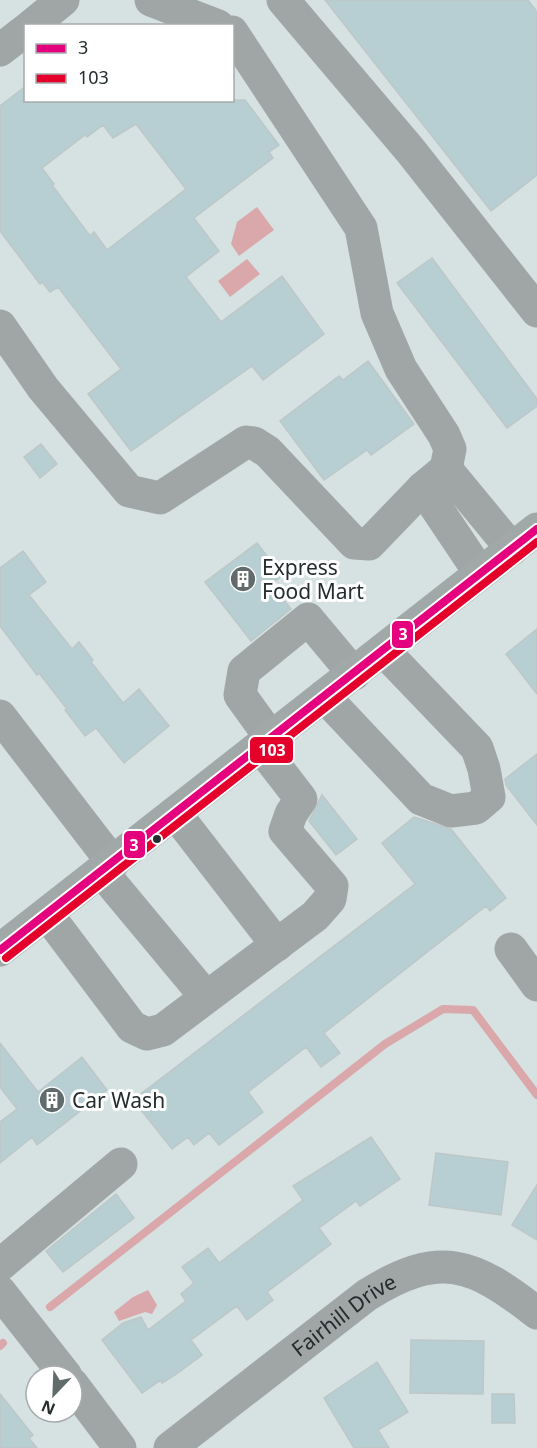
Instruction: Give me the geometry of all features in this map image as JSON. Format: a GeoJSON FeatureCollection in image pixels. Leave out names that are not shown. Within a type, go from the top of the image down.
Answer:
{"type":"FeatureCollection","features":[{"type":"Feature","properties":{"kind":"main road"},"geometry":{"type":"LineString","coordinates":[[0,950],[525,539]]}},
{"type":"Feature","properties":{"kind":"street"},"geometry":{"type":"LineString","coordinates":[[33,24],[63,0]]}},
{"type":"Feature","properties":{"kind":"street"},"geometry":{"type":"LineString","coordinates":[[151,0],[213,24]]}},
{"type":"Feature","properties":{"kind":"street"},"geometry":{"type":"LineString","coordinates":[[283,0],[410,150],[527,278],[537,312]]}},
{"type":"Feature","properties":{"kind":"street"},"geometry":{"type":"LineString","coordinates":[[0,50],[24,32]]}},
{"type":"Feature","properties":{"kind":"street"},"geometry":{"type":"LineString","coordinates":[[0,326],[43,388],[129,491],[160,498],[246,442],[254,443],[268,452],[354,543],[364,545],[369,544],[434,478],[450,449],[444,435],[402,369],[377,313],[361,228],[234,35]]}},
{"type":"Feature","properties":{"kind":"street"},"geometry":{"type":"LineString","coordinates":[[434,478],[525,539]]}},
{"type":"Feature","properties":{"kind":"street"},"geometry":{"type":"LineString","coordinates":[[434,478],[480,573]]}},
{"type":"Feature","properties":{"kind":"street"},"geometry":{"type":"LineString","coordinates":[[47,914],[132,1027],[147,1034],[163,1029],[315,916],[330,899],[332,886],[285,831],[291,814],[301,799],[240,695],[244,671],[308,619],[354,674]]}},
{"type":"Feature","properties":{"kind":"street"},"geometry":{"type":"LineString","coordinates":[[324,696],[421,799],[451,811],[476,808],[489,797],[484,769],[477,748],[383,650]]}},
{"type":"Feature","properties":{"kind":"street"},"geometry":{"type":"LineString","coordinates":[[0,716],[108,867],[206,997]]}},
{"type":"Feature","properties":{"kind":"street"},"geometry":{"type":"LineString","coordinates":[[175,813],[277,945]]}},
{"type":"Feature","properties":{"kind":"street"},"geometry":{"type":"LineString","coordinates":[[511,949],[537,985]]}},
{"type":"Feature","properties":{"kind":"street"},"geometry":{"type":"LineString","coordinates":[[0,1265],[121,1164]]}},
{"type":"Feature","properties":{"kind":"street","name":"Fairhill Drive"},"geometry":{"type":"LineString","coordinates":[[170,1448],[367,1295],[402,1274],[441,1266],[479,1273],[508,1290],[537,1313]]}},
{"type":"Feature","properties":{"kind":"street"},"geometry":{"type":"LineString","coordinates":[[0,1292],[57,1364]]}},
{"type":"Feature","properties":{"kind":"street"},"geometry":{"type":"LineString","coordinates":[[84,1400],[120,1448]]}},
{"type":"Feature","properties":{"kind":"shaded area"},"geometry":{"type":"Polygon","coordinates":[[[257,207],[274,230],[239,256],[231,244],[237,222],[257,207]]]}},
{"type":"Feature","properties":{"kind":"shaded area"},"geometry":{"type":"Polygon","coordinates":[[[247,259],[260,274],[230,297],[218,281],[247,259]]]}},
{"type":"Feature","properties":{"kind":"shaded area"},"geometry":{"type":"Polygon","coordinates":[[[148,1290],[157,1305],[152,1314],[145,1312],[119,1321],[114,1312],[133,1297],[148,1290]]]}},
{"type":"Feature","properties":{"kind":"building"},"geometry":{"type":"Polygon","coordinates":[[[325,0],[528,0],[537,12],[537,175],[491,211],[325,0]]]}},
{"type":"Feature","properties":{"kind":"building"},"geometry":{"type":"Polygon","coordinates":[[[24,88],[24,102],[234,102],[234,100],[245,100],[279,145],[269,152],[273,158],[194,218],[219,251],[186,277],[221,322],[282,276],[324,334],[263,380],[252,366],[131,451],[88,394],[121,369],[58,287],[50,292],[42,282],[40,284],[0,231],[0,106],[24,88]],[[136,124],[113,138],[103,125],[87,137],[85,135],[42,168],[90,236],[94,232],[107,250],[186,189],[136,124]]]}},
{"type":"Feature","properties":{"kind":"building"},"geometry":{"type":"Polygon","coordinates":[[[432,258],[537,399],[537,406],[507,428],[397,283],[432,258]]]}},
{"type":"Feature","properties":{"kind":"building"},"geometry":{"type":"Polygon","coordinates":[[[368,361],[414,424],[371,455],[367,450],[324,480],[280,421],[339,376],[343,380],[368,361]]]}},
{"type":"Feature","properties":{"kind":"building"},"geometry":{"type":"Polygon","coordinates":[[[41,444],[57,464],[40,478],[24,457],[41,444]]]}},
{"type":"Feature","properties":{"kind":"building","name":"Express Food Mart"},"geometry":{"type":"Polygon","coordinates":[[[257,543],[282,576],[271,584],[291,609],[251,641],[205,582],[257,543]]]}},
{"type":"Feature","properties":{"kind":"building"},"geometry":{"type":"Polygon","coordinates":[[[23,551],[46,582],[29,595],[72,649],[79,642],[93,660],[91,662],[123,703],[139,689],[169,726],[124,763],[96,728],[85,736],[65,710],[67,709],[39,673],[37,675],[0,626],[0,568],[23,551]]]}},
{"type":"Feature","properties":{"kind":"building"},"geometry":{"type":"Polygon","coordinates":[[[537,629],[537,694],[506,654],[537,629]]]}},
{"type":"Feature","properties":{"kind":"building"},"geometry":{"type":"Polygon","coordinates":[[[537,754],[537,825],[506,785],[505,779],[537,754]]]}},
{"type":"Feature","properties":{"kind":"building"},"geometry":{"type":"Polygon","coordinates":[[[322,795],[357,839],[336,855],[309,821],[322,795]]]}},
{"type":"Feature","properties":{"kind":"building"},"geometry":{"type":"Polygon","coordinates":[[[414,817],[451,829],[506,898],[490,911],[486,906],[324,1033],[340,1053],[321,1067],[306,1047],[248,1092],[263,1112],[219,1145],[209,1133],[194,1145],[188,1137],[172,1149],[133,1100],[415,884],[382,843],[414,817]]]}},
{"type":"Feature","properties":{"kind":"building","name":"Car Wash"},"geometry":{"type":"Polygon","coordinates":[[[0,1043],[38,1092],[82,1057],[107,1090],[37,1145],[32,1137],[0,1163],[0,1122],[17,1109],[0,1087],[0,1043]]]}},
{"type":"Feature","properties":{"kind":"building"},"geometry":{"type":"Polygon","coordinates":[[[371,1137],[400,1179],[360,1206],[356,1201],[319,1228],[331,1244],[267,1292],[273,1300],[247,1320],[237,1306],[191,1340],[202,1355],[178,1373],[162,1383],[161,1380],[142,1393],[102,1340],[123,1323],[141,1317],[148,1330],[186,1301],[181,1294],[194,1283],[182,1267],[208,1248],[219,1263],[303,1200],[293,1186],[371,1137]]]}},
{"type":"Feature","properties":{"kind":"building"},"geometry":{"type":"Polygon","coordinates":[[[436,1153],[508,1162],[501,1215],[429,1205],[436,1153]]]}},
{"type":"Feature","properties":{"kind":"building"},"geometry":{"type":"Polygon","coordinates":[[[537,1185],[537,1240],[512,1225],[537,1185]]]}},
{"type":"Feature","properties":{"kind":"building"},"geometry":{"type":"Polygon","coordinates":[[[116,1194],[134,1218],[63,1272],[46,1251],[116,1194]]]}},
{"type":"Feature","properties":{"kind":"building"},"geometry":{"type":"Polygon","coordinates":[[[411,1340],[484,1341],[483,1394],[410,1393],[411,1340]]]}},
{"type":"Feature","properties":{"kind":"building"},"geometry":{"type":"Polygon","coordinates":[[[377,1362],[408,1412],[378,1430],[389,1448],[354,1448],[324,1398],[377,1362]]]}},
{"type":"Feature","properties":{"kind":"building"},"geometry":{"type":"Polygon","coordinates":[[[0,1394],[33,1435],[29,1438],[37,1448],[0,1448],[0,1394]]]}},
{"type":"Feature","properties":{"kind":"building"},"geometry":{"type":"Polygon","coordinates":[[[492,1394],[514,1394],[515,1423],[492,1423],[492,1394]]]}},
{"type":"Feature","properties":{"kind":"waterway"},"geometry":{"type":"LineString","coordinates":[[50,1307],[385,1044],[443,1009],[473,1010],[537,1095]]}},
{"type":"Feature","properties":{"kind":"waterway"},"geometry":{"type":"LineString","coordinates":[[0,1346],[3,1343]]}},
{"type":"Feature","properties":{"kind":"transit line","name":"3"},"geometry":{"type":"LineString","coordinates":[[0,950],[537,529]]}},
{"type":"Feature","properties":{"kind":"transit line","name":"103"},"geometry":{"type":"LineString","coordinates":[[6,958],[537,542]]}},
{"type":"Feature","properties":{"kind":"place","name":"Express Food Mart"},"geometry":{"type":"Point","coordinates":[243,579]}},
{"type":"Feature","properties":{"kind":"place","name":"Car Wash"},"geometry":{"type":"Point","coordinates":[52,1100]}}]}
